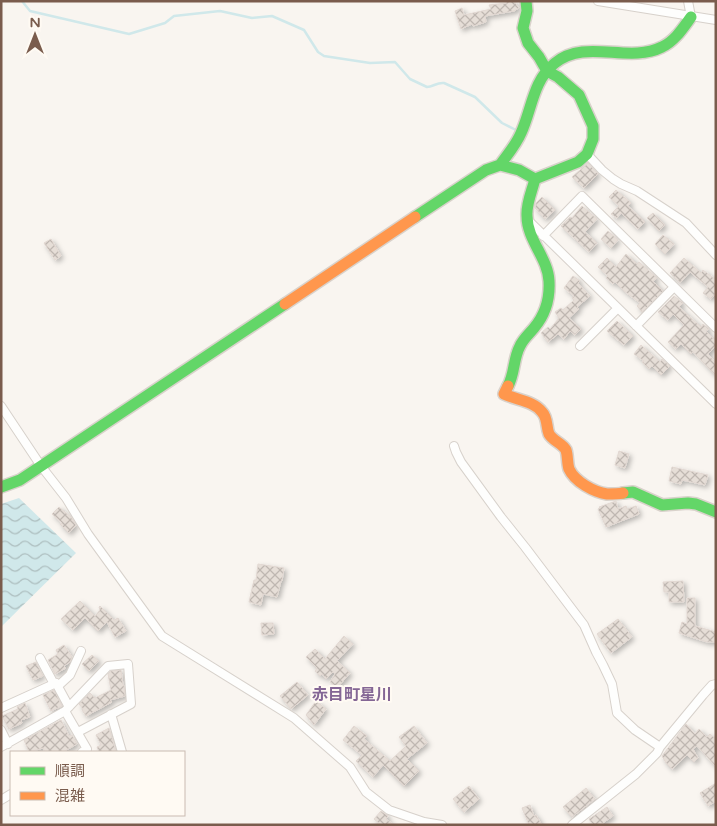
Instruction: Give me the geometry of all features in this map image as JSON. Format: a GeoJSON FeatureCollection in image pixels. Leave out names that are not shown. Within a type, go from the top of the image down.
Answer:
{"type":"FeatureCollection","features":[{"type":"Feature","properties":{"kind":"street"},"geometry":{"type":"LineString","coordinates":[[526,1],[527,11],[523,28],[528,43],[547,71],[558,77],[579,96],[593,126],[593,139],[587,154],[578,162],[535,179]]}},
{"type":"Feature","properties":{"kind":"street"},"geometry":{"type":"LineString","coordinates":[[598,1],[716,20]]}},
{"type":"Feature","properties":{"kind":"street"},"geometry":{"type":"LineString","coordinates":[[688,1],[692,17]]}},
{"type":"Feature","properties":{"kind":"street"},"geometry":{"type":"LineString","coordinates":[[500,165],[520,134],[538,83],[556,62],[573,53],[586,51],[640,54],[652,51],[672,40],[692,17]]}},
{"type":"Feature","properties":{"kind":"street"},"geometry":{"type":"LineString","coordinates":[[587,154],[602,170],[621,184],[637,191],[686,222],[716,255]]}},
{"type":"Feature","properties":{"kind":"street"},"geometry":{"type":"LineString","coordinates":[[1,487],[20,480],[486,170],[500,165],[519,170],[535,179]]}},
{"type":"Feature","properties":{"kind":"street"},"geometry":{"type":"LineString","coordinates":[[535,179],[527,219],[534,242],[547,267],[550,291],[540,319],[522,341],[513,363],[514,370],[511,380],[504,394],[510,398],[534,405],[542,412],[547,419],[549,433],[562,445],[567,453],[571,473],[586,485],[609,494],[636,493],[662,505],[696,504],[716,512]]}},
{"type":"Feature","properties":{"kind":"street"},"geometry":{"type":"LineString","coordinates":[[543,236],[582,196],[716,328]]}},
{"type":"Feature","properties":{"kind":"street"},"geometry":{"type":"LineString","coordinates":[[527,219],[716,404]]}},
{"type":"Feature","properties":{"kind":"street"},"geometry":{"type":"LineString","coordinates":[[636,326],[674,288]]}},
{"type":"Feature","properties":{"kind":"street"},"geometry":{"type":"LineString","coordinates":[[580,346],[618,308]]}},
{"type":"Feature","properties":{"kind":"street"},"geometry":{"type":"LineString","coordinates":[[1,406],[41,466],[66,498],[88,534],[162,636],[294,718],[350,767],[366,792],[389,810],[424,822],[442,825]]}},
{"type":"Feature","properties":{"kind":"street"},"geometry":{"type":"LineString","coordinates":[[454,446],[461,462],[500,517],[584,625],[612,684],[617,713],[635,730],[660,747]]}},
{"type":"Feature","properties":{"kind":"street"},"geometry":{"type":"LineString","coordinates":[[1,708],[56,685],[70,675],[81,650]]}},
{"type":"Feature","properties":{"kind":"street"},"geometry":{"type":"LineString","coordinates":[[40,658],[56,685],[87,749],[84,751]]}},
{"type":"Feature","properties":{"kind":"street"},"geometry":{"type":"LineString","coordinates":[[1,730],[4,745],[67,709],[108,666],[128,664],[131,704],[78,732]]}},
{"type":"Feature","properties":{"kind":"street"},"geometry":{"type":"LineString","coordinates":[[572,825],[636,774],[657,753],[703,695],[716,684]]}},
{"type":"Feature","properties":{"kind":"street"},"geometry":{"type":"LineString","coordinates":[[111,714],[122,751]]}},
{"type":"Feature","properties":{"kind":"water"},"geometry":{"type":"Polygon","coordinates":[[[19,498],[76,553],[1,627],[1,504],[19,498]]]}},
{"type":"Feature","properties":{"kind":"building"},"geometry":{"type":"Polygon","coordinates":[[[506,1],[514,1],[519,8],[514,11],[485,16],[486,22],[473,26],[472,24],[461,29],[455,11],[462,8],[464,15],[491,9],[489,5],[507,3],[506,1]]]}},
{"type":"Feature","properties":{"kind":"building"},"geometry":{"type":"Polygon","coordinates":[[[588,163],[598,174],[584,188],[572,177],[588,163]]]}},
{"type":"Feature","properties":{"kind":"building"},"geometry":{"type":"Polygon","coordinates":[[[616,190],[631,203],[628,206],[645,222],[638,229],[621,213],[617,218],[611,214],[619,206],[609,197],[616,190]]]}},
{"type":"Feature","properties":{"kind":"building"},"geometry":{"type":"Polygon","coordinates":[[[542,197],[555,210],[545,219],[535,208],[536,203],[542,197]]]}},
{"type":"Feature","properties":{"kind":"building"},"geometry":{"type":"Polygon","coordinates":[[[582,206],[597,219],[585,232],[597,243],[589,252],[561,226],[570,217],[572,218],[582,206]]]}},
{"type":"Feature","properties":{"kind":"building"},"geometry":{"type":"Polygon","coordinates":[[[653,213],[665,225],[659,231],[647,218],[653,213]]]}},
{"type":"Feature","properties":{"kind":"building"},"geometry":{"type":"Polygon","coordinates":[[[608,231],[618,240],[611,248],[601,239],[608,231]]]}},
{"type":"Feature","properties":{"kind":"building"},"geometry":{"type":"Polygon","coordinates":[[[663,235],[674,244],[665,254],[655,244],[663,235]]]}},
{"type":"Feature","properties":{"kind":"building"},"geometry":{"type":"Polygon","coordinates":[[[51,239],[61,256],[55,260],[44,243],[51,239]]]}},
{"type":"Feature","properties":{"kind":"building"},"geometry":{"type":"Polygon","coordinates":[[[626,254],[637,264],[639,262],[657,278],[653,281],[663,291],[642,312],[637,306],[640,303],[615,282],[613,284],[606,278],[608,276],[598,267],[607,258],[616,267],[626,254]]]}},
{"type":"Feature","properties":{"kind":"building"},"geometry":{"type":"Polygon","coordinates":[[[684,258],[701,273],[703,270],[716,278],[716,293],[711,299],[703,293],[708,287],[690,272],[680,283],[670,273],[684,258]]]}},
{"type":"Feature","properties":{"kind":"building"},"geometry":{"type":"Polygon","coordinates":[[[573,276],[580,281],[578,283],[590,296],[577,307],[579,309],[569,318],[581,329],[575,335],[570,331],[564,339],[558,334],[548,342],[541,333],[548,327],[550,329],[559,318],[555,312],[561,308],[563,310],[574,300],[572,298],[574,296],[564,288],[573,276]]]}},
{"type":"Feature","properties":{"kind":"building"},"geometry":{"type":"Polygon","coordinates":[[[674,296],[683,303],[679,307],[701,327],[703,324],[709,329],[706,331],[716,341],[716,346],[708,354],[716,363],[716,376],[693,352],[691,354],[681,344],[676,349],[668,342],[684,325],[673,314],[668,320],[658,312],[674,296]]]}},
{"type":"Feature","properties":{"kind":"building"},"geometry":{"type":"Polygon","coordinates":[[[617,321],[633,336],[624,345],[607,331],[617,321]]]}},
{"type":"Feature","properties":{"kind":"building"},"geometry":{"type":"Polygon","coordinates":[[[641,345],[660,362],[662,359],[670,366],[661,375],[652,366],[649,369],[642,362],[644,361],[634,354],[641,345]]]}},
{"type":"Feature","properties":{"kind":"building"},"geometry":{"type":"Polygon","coordinates":[[[619,451],[629,454],[625,468],[615,465],[619,451]]]}},
{"type":"Feature","properties":{"kind":"building"},"geometry":{"type":"Polygon","coordinates":[[[672,467],[708,475],[705,485],[682,480],[681,484],[669,481],[672,467]]]}},
{"type":"Feature","properties":{"kind":"building"},"geometry":{"type":"Polygon","coordinates":[[[616,501],[618,509],[626,506],[627,509],[636,506],[639,514],[606,527],[598,509],[616,501]]]}},
{"type":"Feature","properties":{"kind":"building"},"geometry":{"type":"Polygon","coordinates":[[[59,507],[71,517],[76,525],[69,533],[52,514],[59,507]]]}},
{"type":"Feature","properties":{"kind":"building"},"geometry":{"type":"Polygon","coordinates":[[[258,564],[284,568],[277,597],[263,594],[261,605],[249,602],[254,580],[256,580],[258,564]]]}},
{"type":"Feature","properties":{"kind":"building"},"geometry":{"type":"Polygon","coordinates":[[[683,581],[684,602],[669,602],[669,592],[664,592],[663,582],[683,581]]]}},
{"type":"Feature","properties":{"kind":"building"},"geometry":{"type":"Polygon","coordinates":[[[687,598],[695,598],[695,626],[716,632],[716,642],[707,642],[679,633],[682,622],[687,624],[687,598]]]}},
{"type":"Feature","properties":{"kind":"building"},"geometry":{"type":"Polygon","coordinates":[[[80,601],[95,616],[100,610],[100,606],[114,620],[118,618],[126,631],[115,637],[107,622],[98,631],[85,618],[73,630],[61,619],[80,601]]]}},
{"type":"Feature","properties":{"kind":"building"},"geometry":{"type":"Polygon","coordinates":[[[618,619],[632,637],[611,653],[597,634],[618,619]]]}},
{"type":"Feature","properties":{"kind":"building"},"geometry":{"type":"Polygon","coordinates":[[[261,623],[273,623],[274,634],[262,635],[261,623]]]}},
{"type":"Feature","properties":{"kind":"building"},"geometry":{"type":"Polygon","coordinates":[[[344,636],[353,644],[337,661],[350,673],[337,688],[330,682],[335,674],[333,672],[326,679],[322,674],[320,676],[315,671],[317,668],[306,657],[315,649],[325,659],[344,636]]]}},
{"type":"Feature","properties":{"kind":"building"},"geometry":{"type":"Polygon","coordinates":[[[64,645],[72,657],[70,662],[64,666],[66,668],[55,674],[48,660],[58,654],[56,650],[64,645]]]}},
{"type":"Feature","properties":{"kind":"building"},"geometry":{"type":"Polygon","coordinates":[[[92,655],[99,661],[89,671],[82,664],[92,655]]]}},
{"type":"Feature","properties":{"kind":"building"},"geometry":{"type":"Polygon","coordinates":[[[36,662],[43,676],[33,680],[26,666],[36,662]]]}},
{"type":"Feature","properties":{"kind":"building"},"geometry":{"type":"Polygon","coordinates":[[[121,670],[125,696],[110,700],[112,702],[86,716],[79,704],[90,693],[95,698],[111,690],[108,674],[111,671],[121,670]]]}},
{"type":"Feature","properties":{"kind":"building"},"geometry":{"type":"Polygon","coordinates":[[[297,682],[308,695],[291,709],[280,696],[297,682]]]}},
{"type":"Feature","properties":{"kind":"building"},"geometry":{"type":"Polygon","coordinates":[[[54,690],[62,706],[51,711],[43,695],[54,690]]]}},
{"type":"Feature","properties":{"kind":"building"},"geometry":{"type":"Polygon","coordinates":[[[316,701],[326,709],[314,725],[306,715],[316,701]]]}},
{"type":"Feature","properties":{"kind":"building"},"geometry":{"type":"Polygon","coordinates":[[[25,703],[30,717],[21,720],[22,723],[9,729],[2,716],[18,709],[17,707],[25,703]]]}},
{"type":"Feature","properties":{"kind":"building"},"geometry":{"type":"Polygon","coordinates":[[[61,720],[69,736],[72,735],[77,744],[65,751],[44,751],[43,748],[29,751],[24,740],[61,720]]]}},
{"type":"Feature","properties":{"kind":"building"},"geometry":{"type":"Polygon","coordinates":[[[686,724],[695,734],[699,729],[707,737],[710,734],[716,739],[716,767],[697,746],[693,749],[698,758],[694,762],[687,755],[672,769],[666,763],[662,756],[686,724]]]}},
{"type":"Feature","properties":{"kind":"building"},"geometry":{"type":"Polygon","coordinates":[[[354,726],[367,736],[364,739],[390,761],[406,746],[399,737],[414,726],[427,743],[407,759],[419,771],[404,786],[383,765],[373,777],[356,761],[362,755],[343,740],[354,726]]]}},
{"type":"Feature","properties":{"kind":"building"},"geometry":{"type":"Polygon","coordinates":[[[109,728],[116,751],[99,751],[97,747],[101,745],[96,735],[109,728]]]}},
{"type":"Feature","properties":{"kind":"building"},"geometry":{"type":"Polygon","coordinates":[[[716,783],[716,801],[708,806],[700,793],[716,783]]]}},
{"type":"Feature","properties":{"kind":"building"},"geometry":{"type":"Polygon","coordinates":[[[469,786],[479,799],[464,812],[453,799],[469,786]]]}},
{"type":"Feature","properties":{"kind":"building"},"geometry":{"type":"Polygon","coordinates":[[[586,788],[595,799],[572,817],[563,807],[586,788]]]}},
{"type":"Feature","properties":{"kind":"building"},"geometry":{"type":"Polygon","coordinates":[[[530,805],[534,816],[536,815],[542,825],[529,825],[522,808],[530,805]]]}},
{"type":"Feature","properties":{"kind":"building"},"geometry":{"type":"Polygon","coordinates":[[[607,807],[613,816],[600,825],[593,825],[589,819],[607,807]]]}},
{"type":"Feature","properties":{"kind":"building"},"geometry":{"type":"Polygon","coordinates":[[[381,811],[388,816],[386,819],[394,825],[381,825],[374,819],[381,811]]]}},
{"type":"Feature","properties":{"kind":"waterway"},"geometry":{"type":"LineString","coordinates":[[22,1],[30,11],[129,34],[165,23],[174,16],[220,11],[252,18],[272,16],[304,30],[318,52],[324,56],[370,63],[395,62],[410,79],[427,87],[444,83],[475,97],[502,123],[516,130]]}},
{"type":"Feature","properties":{"kind":"traffic: fast"},"geometry":{"type":"LineString","coordinates":[[508,386],[518,351],[523,341],[541,318],[549,294],[548,273],[528,225],[527,207],[535,179],[578,162],[587,154],[593,139],[593,126],[579,95],[558,77],[547,71],[528,43],[523,28],[527,11],[526,1]]}},
{"type":"Feature","properties":{"kind":"traffic: fast"},"geometry":{"type":"LineString","coordinates":[[500,165],[519,137],[537,86],[555,63],[567,56],[580,52],[649,52],[671,41],[691,17]]}},
{"type":"Feature","properties":{"kind":"traffic: fast"},"geometry":{"type":"LineString","coordinates":[[415,217],[486,170],[500,165],[519,170],[535,179]]}},
{"type":"Feature","properties":{"kind":"traffic: fast"},"geometry":{"type":"LineString","coordinates":[[1,487],[20,480],[285,304]]}},
{"type":"Feature","properties":{"kind":"traffic: fast"},"geometry":{"type":"LineString","coordinates":[[623,493],[633,492],[662,505],[696,504],[716,512]]}},
{"type":"Feature","properties":{"kind":"traffic: slow"},"geometry":{"type":"LineString","coordinates":[[285,304],[415,217]]}},
{"type":"Feature","properties":{"kind":"traffic: slow"},"geometry":{"type":"LineString","coordinates":[[508,386],[504,394],[534,405],[544,414],[549,434],[566,450],[569,469],[576,478],[585,486],[602,493],[623,493]]}},
{"type":"Feature","properties":{"kind":"district","name":"赤目町星川"},"geometry":{"type":"Point","coordinates":[352,695]}}]}
